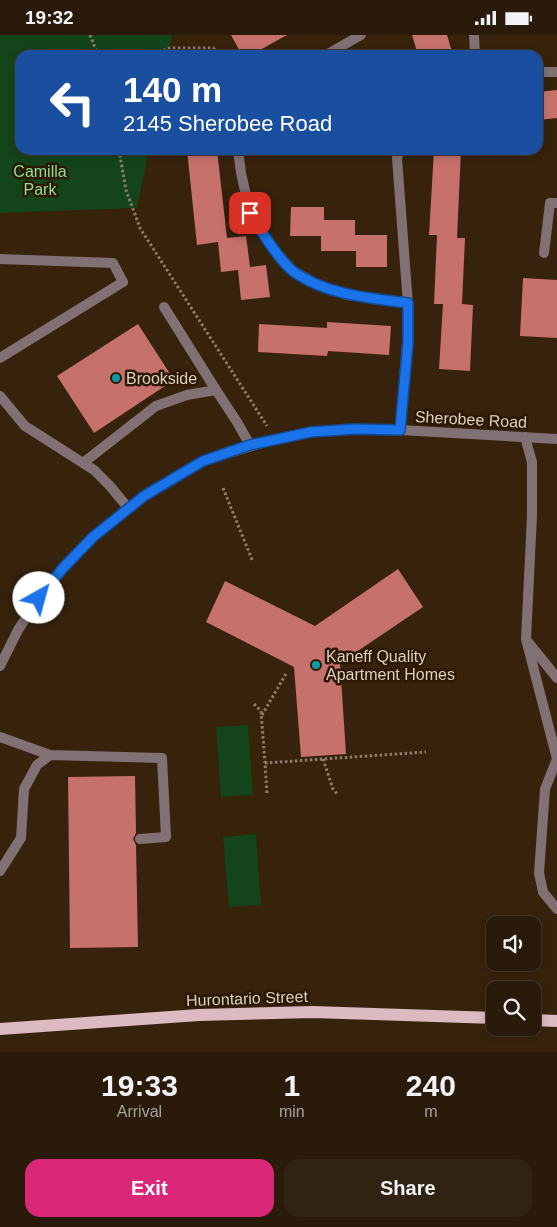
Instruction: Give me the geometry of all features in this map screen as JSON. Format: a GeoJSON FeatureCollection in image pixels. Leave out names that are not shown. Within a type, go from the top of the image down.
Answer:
{"type":"FeatureCollection","features":[{"type":"Feature","properties":{"kind":"main road","name":"Hurontario Street"},"geometry":{"type":"LineString","coordinates":[[0,1029],[199,1015],[313,1012],[486,1018]]}},
{"type":"Feature","properties":{"kind":"main road"},"geometry":{"type":"LineString","coordinates":[[541,1020],[557,1021]]}},
{"type":"Feature","properties":{"kind":"street"},"geometry":{"type":"LineString","coordinates":[[335,50],[361,35]]}},
{"type":"Feature","properties":{"kind":"street"},"geometry":{"type":"LineString","coordinates":[[474,35],[475,50]]}},
{"type":"Feature","properties":{"kind":"street"},"geometry":{"type":"LineString","coordinates":[[543,72],[557,72]]}},
{"type":"Feature","properties":{"kind":"street"},"geometry":{"type":"LineString","coordinates":[[239,155],[250,213],[272,247],[292,271],[315,283],[348,295],[408,303]]}},
{"type":"Feature","properties":{"kind":"street"},"geometry":{"type":"LineString","coordinates":[[398,155],[408,303],[408,343],[400,430]]}},
{"type":"Feature","properties":{"kind":"street"},"geometry":{"type":"LineString","coordinates":[[544,253],[550,203],[557,203]]}},
{"type":"Feature","properties":{"kind":"street"},"geometry":{"type":"LineString","coordinates":[[0,259],[113,263],[123,282],[0,358]]}},
{"type":"Feature","properties":{"kind":"street"},"geometry":{"type":"LineString","coordinates":[[164,307],[250,445]]}},
{"type":"Feature","properties":{"kind":"street"},"geometry":{"type":"LineString","coordinates":[[83,463],[156,406],[187,395],[216,389]]}},
{"type":"Feature","properties":{"kind":"street"},"geometry":{"type":"LineString","coordinates":[[0,397],[25,426],[94,470],[128,508]]}},
{"type":"Feature","properties":{"kind":"street","name":"Sherobee Road"},"geometry":{"type":"LineString","coordinates":[[0,667],[18,630],[39,598],[63,568],[93,537],[128,508],[203,461],[250,445],[276,439],[311,432],[354,429],[557,439]]}},
{"type":"Feature","properties":{"kind":"street"},"geometry":{"type":"LineString","coordinates":[[525,437],[532,462],[532,515],[526,639],[557,759],[545,789],[539,873],[542,891],[557,909]]}},
{"type":"Feature","properties":{"kind":"street"},"geometry":{"type":"LineString","coordinates":[[526,639],[557,678]]}},
{"type":"Feature","properties":{"kind":"street"},"geometry":{"type":"LineString","coordinates":[[0,737],[50,755],[162,758],[166,837],[140,839]]}},
{"type":"Feature","properties":{"kind":"street"},"geometry":{"type":"LineString","coordinates":[[0,871],[21,838],[24,789],[37,765],[50,755]]}},
{"type":"Feature","properties":{"kind":"path"},"geometry":{"type":"LineString","coordinates":[[90,35],[96,50]]}},
{"type":"Feature","properties":{"kind":"path"},"geometry":{"type":"LineString","coordinates":[[164,50],[170,48],[213,48],[215,50]]}},
{"type":"Feature","properties":{"kind":"path"},"geometry":{"type":"LineString","coordinates":[[120,155],[126,190],[140,228],[276,439]]}},
{"type":"Feature","properties":{"kind":"path"},"geometry":{"type":"LineString","coordinates":[[223,489],[253,562]]}},
{"type":"Feature","properties":{"kind":"path"},"geometry":{"type":"LineString","coordinates":[[261,716],[287,672]]}},
{"type":"Feature","properties":{"kind":"path"},"geometry":{"type":"LineString","coordinates":[[254,704],[261,711],[267,793]]}},
{"type":"Feature","properties":{"kind":"path"},"geometry":{"type":"LineString","coordinates":[[265,763],[426,752]]}},
{"type":"Feature","properties":{"kind":"path"},"geometry":{"type":"LineString","coordinates":[[323,759],[333,789],[338,795]]}},
{"type":"Feature","properties":{"kind":"green space","name":"Camilla Park"},"geometry":{"type":"Polygon","coordinates":[[[0,35],[172,35],[169,50],[15,50],[15,155],[148,155],[137,208],[0,213],[0,35]]]}},
{"type":"Feature","properties":{"kind":"green space"},"geometry":{"type":"Polygon","coordinates":[[[248,725],[253,795],[221,797],[216,727],[248,725]]]}},
{"type":"Feature","properties":{"kind":"green space"},"geometry":{"type":"Polygon","coordinates":[[[256,834],[261,905],[229,907],[223,837],[256,834]]]}},
{"type":"Feature","properties":{"kind":"building"},"geometry":{"type":"Polygon","coordinates":[[[231,35],[287,35],[260,50],[239,50],[231,35]]]}},
{"type":"Feature","properties":{"kind":"building"},"geometry":{"type":"Polygon","coordinates":[[[412,35],[447,35],[452,50],[416,50],[412,35]]]}},
{"type":"Feature","properties":{"kind":"building"},"geometry":{"type":"Polygon","coordinates":[[[557,90],[557,118],[543,119],[543,91],[557,90]]]}},
{"type":"Feature","properties":{"kind":"building"},"geometry":{"type":"Polygon","coordinates":[[[188,155],[218,155],[227,238],[246,236],[250,267],[266,265],[270,297],[241,300],[238,270],[221,272],[218,242],[197,245],[188,155]]]}},
{"type":"Feature","properties":{"kind":"building"},"geometry":{"type":"Polygon","coordinates":[[[434,155],[461,155],[457,238],[465,238],[462,304],[473,305],[470,371],[439,369],[443,304],[434,304],[437,235],[429,235],[434,155]]]}},
{"type":"Feature","properties":{"kind":"building"},"geometry":{"type":"Polygon","coordinates":[[[291,207],[324,207],[324,220],[355,220],[355,235],[387,235],[387,267],[356,267],[356,251],[321,251],[321,236],[290,236],[291,207]]]}},
{"type":"Feature","properties":{"kind":"building"},"geometry":{"type":"Polygon","coordinates":[[[523,278],[557,280],[557,338],[520,336],[523,278]]]}},
{"type":"Feature","properties":{"kind":"building"},"geometry":{"type":"Polygon","coordinates":[[[327,322],[391,326],[389,355],[328,351],[327,356],[258,352],[259,324],[327,328],[327,322]]]}},
{"type":"Feature","properties":{"kind":"building","name":"Brookside"},"geometry":{"type":"Polygon","coordinates":[[[138,324],[174,380],[94,433],[57,376],[138,324]]]}},
{"type":"Feature","properties":{"kind":"building","name":"Kaneff Quality Apartment Homes"},"geometry":{"type":"Polygon","coordinates":[[[398,569],[423,607],[340,663],[346,754],[301,757],[294,667],[206,622],[225,581],[315,626],[398,569]]]}},
{"type":"Feature","properties":{"kind":"building"},"geometry":{"type":"Polygon","coordinates":[[[135,776],[136,833],[133,839],[136,845],[138,947],[70,948],[68,777],[135,776]]]}},
{"type":"Feature","properties":{"kind":"place","name":"Brookside"},"geometry":{"type":"Point","coordinates":[116,378]}},
{"type":"Feature","properties":{"kind":"place","name":"Kaneff Quality Apartment Homes"},"geometry":{"type":"Point","coordinates":[316,665]}},
{"type":"Feature","properties":{"kind":"route"},"geometry":{"type":"LineString","coordinates":[[39,598],[63,568],[93,537],[144,496],[203,461],[250,445],[311,432],[354,429],[400,430],[408,343],[408,303],[348,295],[315,283],[292,271],[272,247],[250,213]]}}]}
